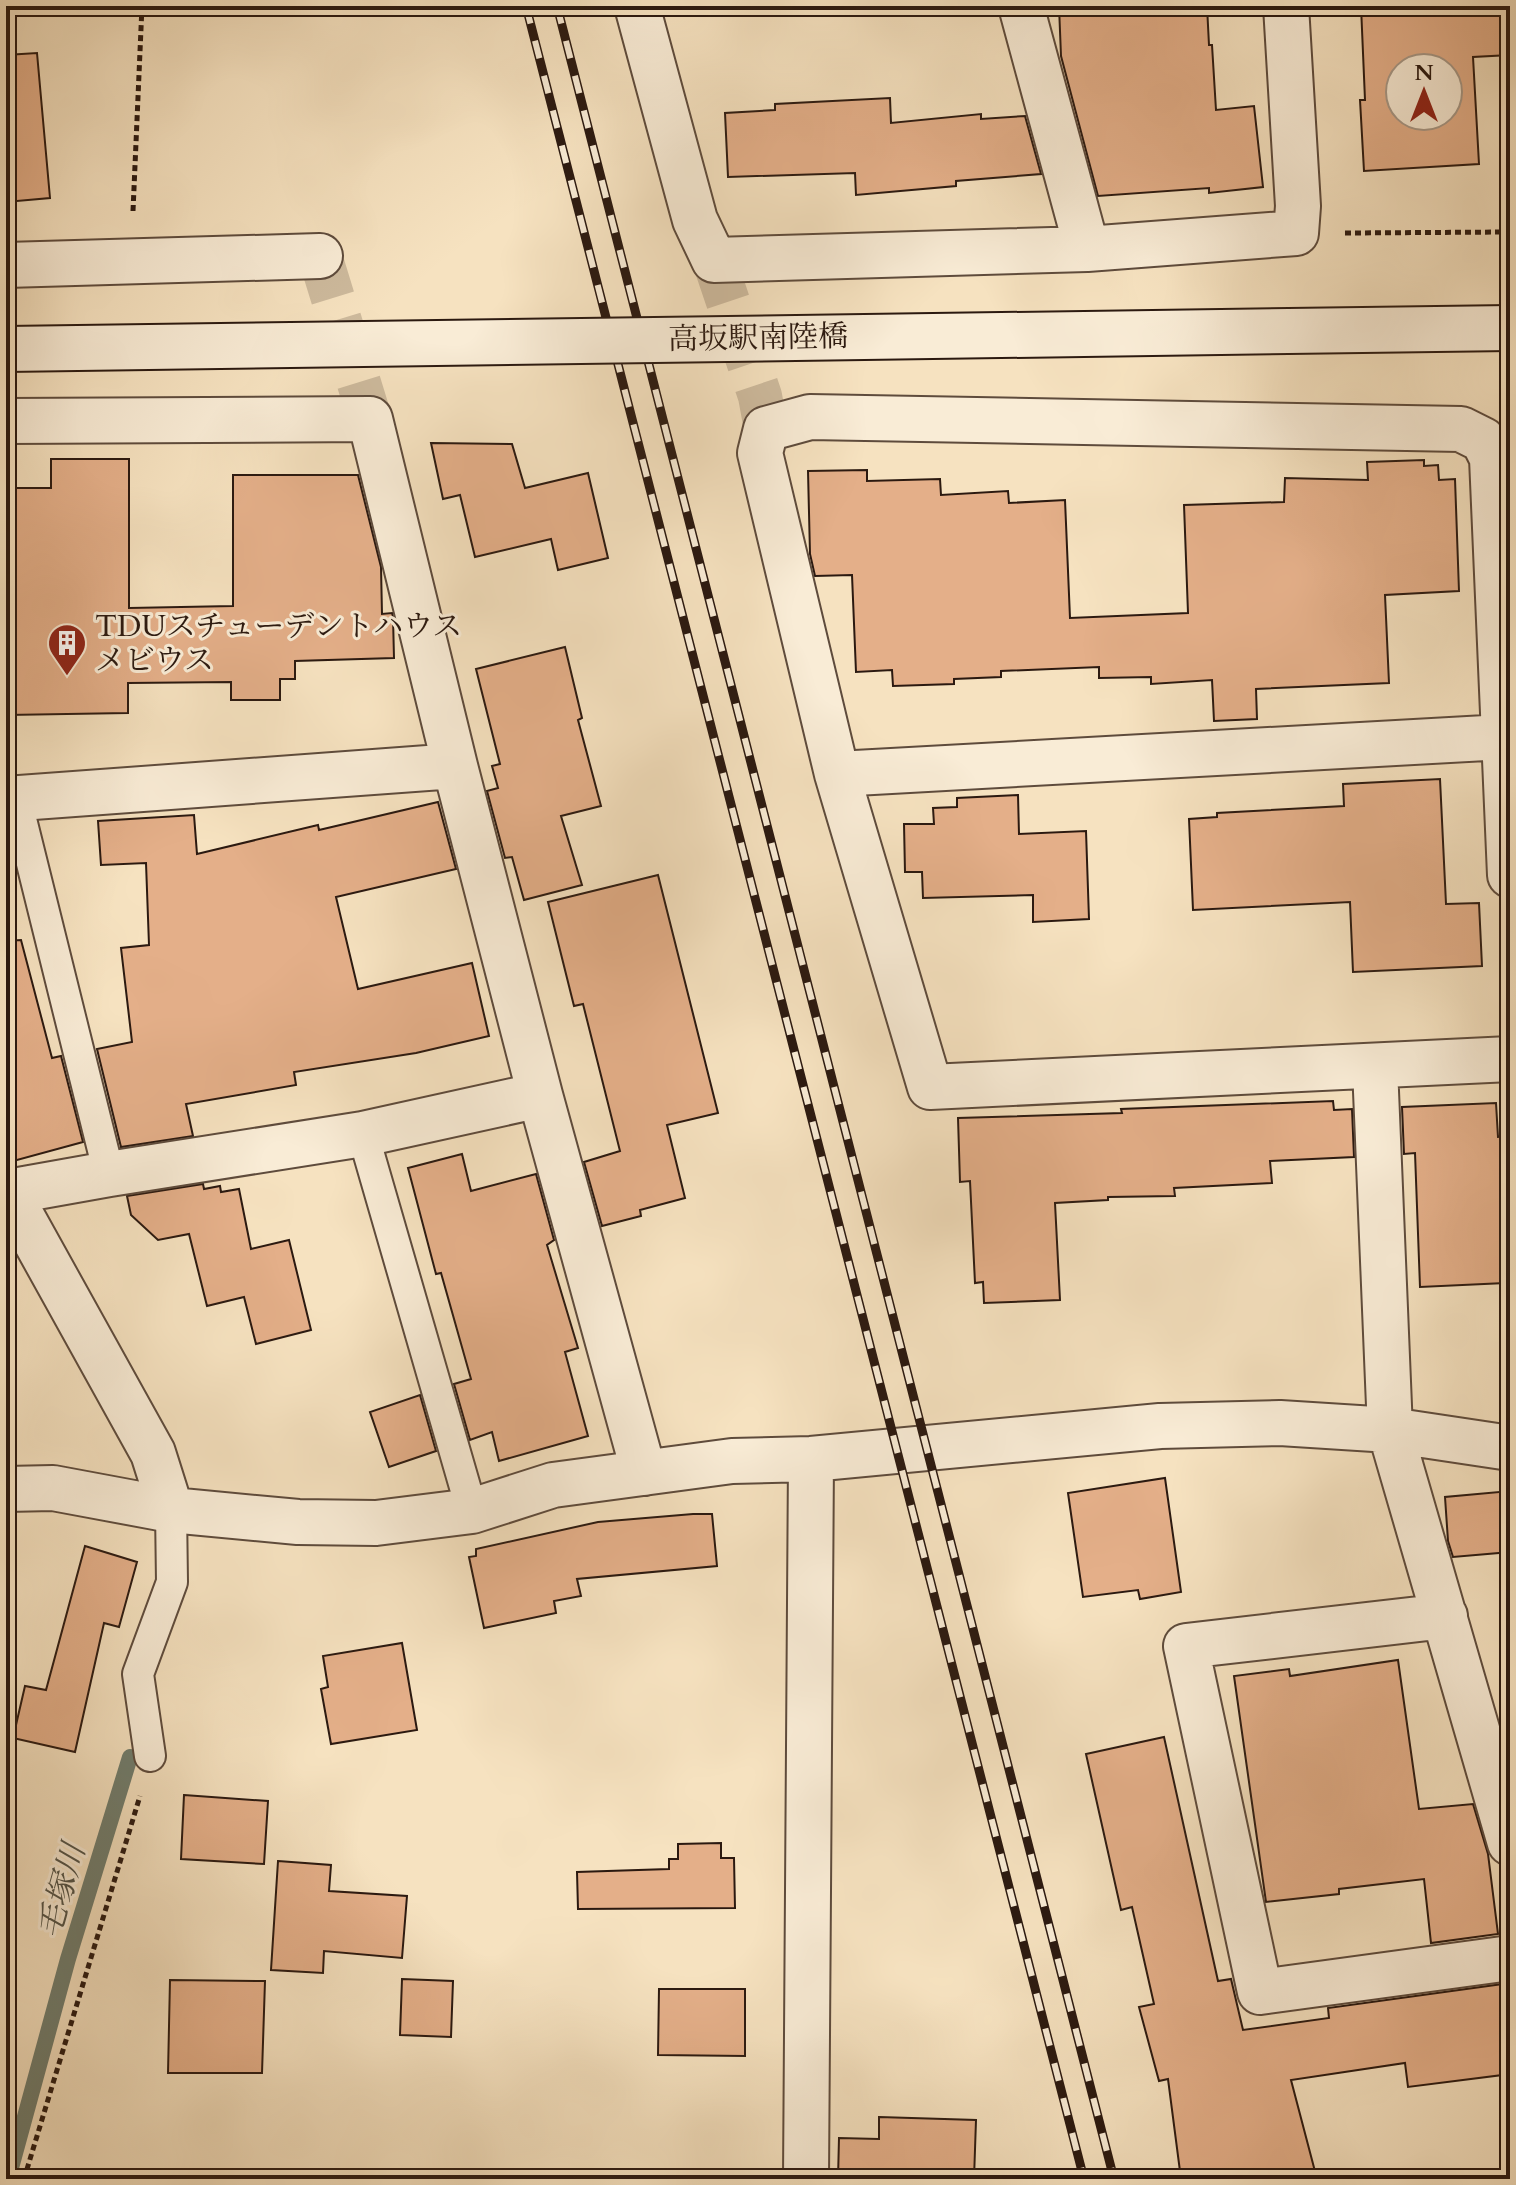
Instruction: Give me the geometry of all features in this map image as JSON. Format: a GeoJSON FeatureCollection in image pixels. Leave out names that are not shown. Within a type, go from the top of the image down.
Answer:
{"type":"FeatureCollection","features":[{"type":"Feature","properties":{"kind":"street"},"geometry":{"type":"LineString","coordinates":[[637,6],[695,220],[714,260],[1087,249],[1296,233],[1298,206],[1286,6]]}},
{"type":"Feature","properties":{"kind":"street"},"geometry":{"type":"LineString","coordinates":[[1021,6],[1087,249]]}},
{"type":"Feature","properties":{"kind":"street"},"geometry":{"type":"LineString","coordinates":[[6,265],[320,256]]}},
{"type":"Feature","properties":{"kind":"street","name":"高坂駅南陸橋"},"geometry":{"type":"LineString","coordinates":[[6,349],[1510,328]]}},
{"type":"Feature","properties":{"kind":"street"},"geometry":{"type":"LineString","coordinates":[[1510,875],[1492,458],[1483,440],[1461,429],[810,417],[766,429],[760,453],[837,774],[930,1087],[1510,1059]]}},
{"type":"Feature","properties":{"kind":"street"},"geometry":{"type":"LineString","coordinates":[[6,421],[370,419],[540,1095],[644,1473]]}},
{"type":"Feature","properties":{"kind":"street"},"geometry":{"type":"LineString","coordinates":[[837,774],[1504,737]]}},
{"type":"Feature","properties":{"kind":"street"},"geometry":{"type":"LineString","coordinates":[[11,799],[455,766]]}},
{"type":"Feature","properties":{"kind":"street"},"geometry":{"type":"LineString","coordinates":[[1375,1067],[1390,1430],[1510,1843]]}},
{"type":"Feature","properties":{"kind":"street"},"geometry":{"type":"LineString","coordinates":[[171,1510],[153,1453],[7,1190],[363,1134],[540,1095]]}},
{"type":"Feature","properties":{"kind":"street"},"geometry":{"type":"LineString","coordinates":[[6,1489],[53,1488],[171,1510],[298,1522],[361,1523],[472,1511],[553,1485],[732,1461],[811,1459],[1160,1426],[1280,1423],[1390,1430],[1510,1448]]}},
{"type":"Feature","properties":{"kind":"street"},"geometry":{"type":"LineString","coordinates":[[806,2179],[811,1459]]}},
{"type":"Feature","properties":{"kind":"street"},"geometry":{"type":"LineString","coordinates":[[1445,1616],[1186,1646],[1260,1992],[1510,1958]]}},
{"type":"Feature","properties":{"kind":"lane"},"geometry":{"type":"LineString","coordinates":[[11,799],[109,1174]]}},
{"type":"Feature","properties":{"kind":"lane"},"geometry":{"type":"LineString","coordinates":[[363,1134],[472,1511]]}},
{"type":"Feature","properties":{"kind":"lane"},"geometry":{"type":"LineString","coordinates":[[150,1756],[138,1674],[172,1582],[171,1510]]}},
{"type":"Feature","properties":{"kind":"path"},"geometry":{"type":"LineString","coordinates":[[131,260],[142,6]]}},
{"type":"Feature","properties":{"kind":"path"},"geometry":{"type":"LineString","coordinates":[[1296,233],[1510,232]]}},
{"type":"Feature","properties":{"kind":"path"},"geometry":{"type":"LineString","coordinates":[[24,2179],[150,1756]]}},
{"type":"Feature","properties":{"kind":"building"},"geometry":{"type":"Polygon","coordinates":[[[1059,6],[1207,6],[1216,110],[1254,106],[1263,187],[1209,193],[1209,188],[1098,196],[1061,56],[1059,6]]]}},
{"type":"Feature","properties":{"kind":"building"},"geometry":{"type":"Polygon","coordinates":[[[1361,6],[1510,6],[1510,55],[1473,57],[1479,164],[1364,171],[1360,100],[1365,100],[1361,6]]]}},
{"type":"Feature","properties":{"kind":"building"},"geometry":{"type":"Polygon","coordinates":[[[37,53],[50,198],[6,202],[6,55],[37,53]]]}},
{"type":"Feature","properties":{"kind":"building"},"geometry":{"type":"Polygon","coordinates":[[[890,98],[891,123],[981,114],[981,119],[1025,116],[1041,174],[956,181],[956,186],[856,195],[855,173],[728,177],[725,113],[775,110],[775,104],[890,98]]]}},
{"type":"Feature","properties":{"kind":"building"},"geometry":{"type":"Polygon","coordinates":[[[431,443],[512,444],[525,488],[588,473],[608,558],[558,570],[551,539],[475,557],[460,495],[443,499],[431,443]]]}},
{"type":"Feature","properties":{"kind":"building"},"geometry":{"type":"Polygon","coordinates":[[[51,459],[129,459],[129,608],[233,606],[233,475],[358,475],[381,567],[382,614],[392,613],[393,617],[394,658],[295,661],[295,679],[280,679],[280,700],[231,700],[231,682],[128,683],[128,713],[6,715],[6,488],[51,488],[51,459]]]}},
{"type":"Feature","properties":{"kind":"building"},"geometry":{"type":"Polygon","coordinates":[[[1424,460],[1424,466],[1438,465],[1439,480],[1455,479],[1459,591],[1385,595],[1389,683],[1256,689],[1257,719],[1214,721],[1212,680],[1151,684],[1151,677],[1099,678],[1099,667],[1001,671],[1001,677],[954,679],[954,684],[893,686],[892,670],[856,672],[852,575],[815,576],[810,554],[808,471],[867,470],[867,481],[940,479],[941,495],[1008,491],[1009,503],[1065,500],[1070,618],[1188,613],[1184,505],[1284,502],[1285,478],[1368,480],[1367,462],[1424,460]]]}},
{"type":"Feature","properties":{"kind":"building"},"geometry":{"type":"Polygon","coordinates":[[[565,647],[582,718],[578,720],[601,806],[561,816],[582,885],[524,900],[512,857],[505,858],[487,791],[498,788],[492,766],[500,764],[476,669],[565,647]]]}},
{"type":"Feature","properties":{"kind":"building"},"geometry":{"type":"Polygon","coordinates":[[[1440,779],[1446,904],[1479,903],[1482,966],[1353,972],[1350,902],[1193,910],[1189,819],[1217,817],[1217,813],[1344,806],[1343,784],[1440,779]]]}},
{"type":"Feature","properties":{"kind":"building"},"geometry":{"type":"Polygon","coordinates":[[[1018,795],[1019,834],[1086,831],[1089,919],[1033,922],[1033,895],[923,898],[922,872],[905,872],[904,824],[934,824],[933,808],[957,807],[957,798],[1018,795]]]}},
{"type":"Feature","properties":{"kind":"building"},"geometry":{"type":"Polygon","coordinates":[[[438,802],[456,869],[336,897],[358,989],[472,963],[489,1036],[416,1053],[294,1072],[296,1085],[186,1104],[193,1136],[121,1147],[97,1049],[132,1042],[121,948],[149,945],[146,863],[101,865],[98,821],[194,815],[197,854],[318,825],[319,830],[438,802]]]}},
{"type":"Feature","properties":{"kind":"building"},"geometry":{"type":"Polygon","coordinates":[[[658,875],[718,1113],[667,1125],[685,1198],[640,1210],[641,1216],[602,1226],[584,1162],[620,1151],[583,1004],[574,1006],[548,902],[658,875]]]}},
{"type":"Feature","properties":{"kind":"building"},"geometry":{"type":"Polygon","coordinates":[[[21,940],[52,1058],[61,1056],[83,1142],[6,1163],[6,941],[21,940]]]}},
{"type":"Feature","properties":{"kind":"building"},"geometry":{"type":"Polygon","coordinates":[[[1333,1101],[1334,1110],[1352,1109],[1354,1157],[1270,1161],[1272,1183],[1174,1188],[1175,1196],[1108,1197],[1108,1200],[1055,1203],[1060,1300],[984,1303],[983,1282],[975,1283],[970,1181],[960,1182],[958,1118],[1122,1113],[1121,1109],[1333,1101]]]}},
{"type":"Feature","properties":{"kind":"building"},"geometry":{"type":"Polygon","coordinates":[[[1496,1103],[1498,1137],[1510,1136],[1510,1257],[1503,1257],[1505,1283],[1420,1287],[1415,1153],[1404,1154],[1402,1107],[1496,1103]]]}},
{"type":"Feature","properties":{"kind":"building"},"geometry":{"type":"Polygon","coordinates":[[[462,1154],[471,1191],[536,1174],[554,1240],[547,1245],[578,1348],[565,1352],[588,1436],[499,1461],[492,1432],[470,1440],[454,1384],[471,1379],[441,1273],[436,1274],[408,1168],[462,1154]]]}},
{"type":"Feature","properties":{"kind":"building"},"geometry":{"type":"Polygon","coordinates":[[[203,1184],[204,1189],[220,1186],[221,1192],[239,1189],[251,1249],[289,1240],[311,1330],[256,1344],[244,1297],[207,1306],[189,1234],[158,1240],[131,1215],[127,1196],[203,1184]]]}},
{"type":"Feature","properties":{"kind":"building"},"geometry":{"type":"Polygon","coordinates":[[[420,1395],[436,1451],[389,1467],[370,1412],[420,1395]]]}},
{"type":"Feature","properties":{"kind":"building"},"geometry":{"type":"Polygon","coordinates":[[[1165,1478],[1181,1592],[1140,1599],[1138,1590],[1083,1597],[1068,1493],[1165,1478]]]}},
{"type":"Feature","properties":{"kind":"building"},"geometry":{"type":"Polygon","coordinates":[[[1510,1491],[1510,1552],[1453,1557],[1448,1541],[1445,1497],[1510,1491]]]}},
{"type":"Feature","properties":{"kind":"building"},"geometry":{"type":"Polygon","coordinates":[[[712,1514],[717,1566],[577,1579],[581,1596],[554,1601],[556,1613],[484,1628],[469,1557],[476,1556],[476,1549],[598,1522],[712,1514]]]}},
{"type":"Feature","properties":{"kind":"building"},"geometry":{"type":"Polygon","coordinates":[[[85,1546],[137,1562],[119,1627],[104,1623],[75,1752],[13,1738],[25,1686],[46,1690],[85,1546]]]}},
{"type":"Feature","properties":{"kind":"building"},"geometry":{"type":"Polygon","coordinates":[[[402,1643],[417,1730],[331,1744],[321,1689],[328,1687],[323,1656],[402,1643]]]}},
{"type":"Feature","properties":{"kind":"building"},"geometry":{"type":"Polygon","coordinates":[[[1398,1660],[1419,1809],[1473,1804],[1488,1854],[1498,1934],[1431,1943],[1424,1879],[1339,1889],[1339,1894],[1266,1902],[1234,1676],[1289,1669],[1290,1676],[1398,1660]]]}},
{"type":"Feature","properties":{"kind":"building"},"geometry":{"type":"Polygon","coordinates":[[[1164,1737],[1218,1981],[1231,1979],[1243,2030],[1329,2018],[1328,2008],[1510,1983],[1510,2074],[1408,2087],[1405,2063],[1291,2080],[1317,2179],[1181,2179],[1168,2079],[1159,2081],[1139,2007],[1154,2004],[1132,1907],[1121,1910],[1086,1754],[1164,1737]]]}},
{"type":"Feature","properties":{"kind":"building"},"geometry":{"type":"Polygon","coordinates":[[[184,1795],[268,1801],[264,1864],[181,1859],[184,1795]]]}},
{"type":"Feature","properties":{"kind":"building"},"geometry":{"type":"Polygon","coordinates":[[[721,1843],[721,1858],[734,1858],[735,1908],[578,1909],[577,1872],[669,1869],[669,1859],[678,1859],[678,1844],[721,1843]]]}},
{"type":"Feature","properties":{"kind":"building"},"geometry":{"type":"Polygon","coordinates":[[[278,1861],[331,1865],[329,1891],[407,1896],[402,1958],[324,1951],[323,1973],[271,1970],[278,1861]]]}},
{"type":"Feature","properties":{"kind":"building"},"geometry":{"type":"Polygon","coordinates":[[[402,1979],[453,1981],[451,2037],[400,2035],[402,1979]]]}},
{"type":"Feature","properties":{"kind":"building"},"geometry":{"type":"Polygon","coordinates":[[[170,1980],[265,1981],[262,2073],[168,2073],[170,1980]]]}},
{"type":"Feature","properties":{"kind":"building"},"geometry":{"type":"Polygon","coordinates":[[[659,1989],[745,1989],[745,2056],[658,2055],[659,1989]]]}},
{"type":"Feature","properties":{"kind":"building"},"geometry":{"type":"Polygon","coordinates":[[[879,2117],[976,2120],[974,2179],[838,2179],[839,2138],[879,2139],[879,2117]]]}},
{"type":"Feature","properties":{"kind":"waterway","name":"毛塚川"},"geometry":{"type":"LineString","coordinates":[[8,2179],[68,1959],[130,1757]]}},
{"type":"Feature","properties":{"kind":"tunnel"},"geometry":{"type":"LineString","coordinates":[[320,256],[370,419]]}},
{"type":"Feature","properties":{"kind":"tunnel"},"geometry":{"type":"LineString","coordinates":[[714,260],[760,396],[766,429]]}},
{"type":"Feature","properties":{"kind":"railway"},"geometry":{"type":"LineString","coordinates":[[526,6],[1084,2179]]}},
{"type":"Feature","properties":{"kind":"railway"},"geometry":{"type":"LineString","coordinates":[[557,6],[1114,2179]]}},
{"type":"Feature","properties":{"kind":"place","name":"TDUスチューデントハウス メビウス"},"geometry":{"type":"Point","coordinates":[67,677]}}]}
